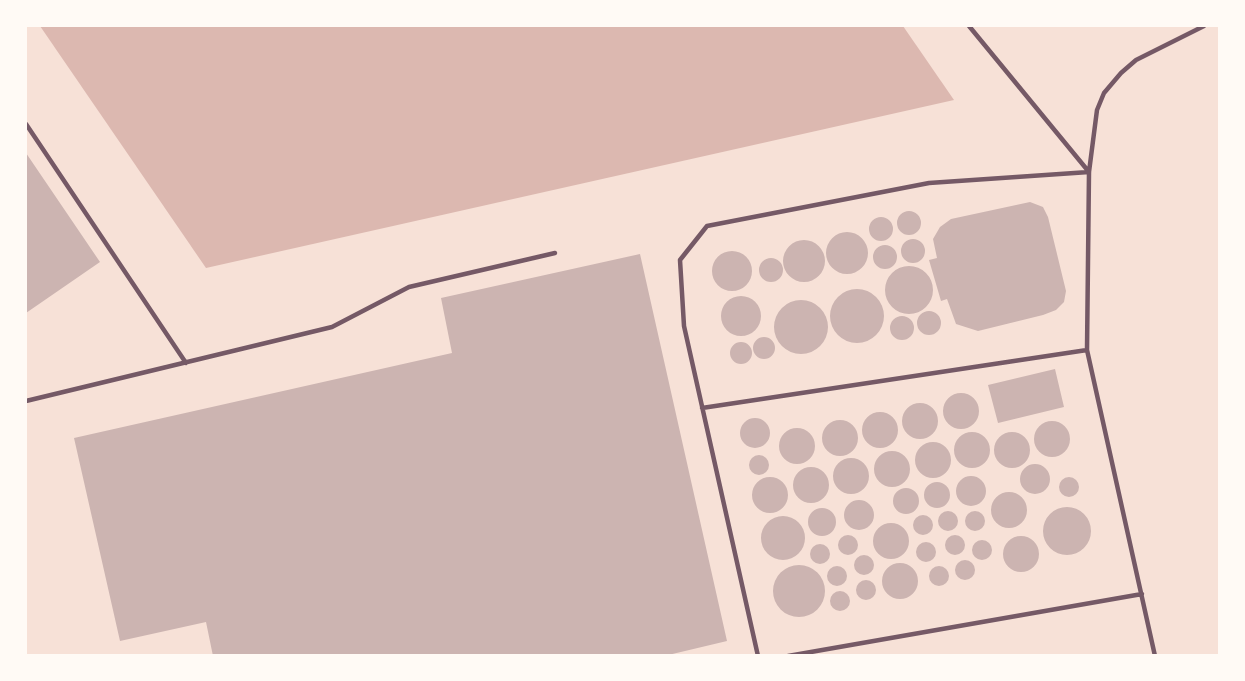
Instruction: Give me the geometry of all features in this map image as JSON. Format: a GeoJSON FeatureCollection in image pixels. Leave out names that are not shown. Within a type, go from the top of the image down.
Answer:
{"type":"FeatureCollection","features":[{"type":"Feature","properties":{"kind":"lane"},"geometry":{"type":"LineString","coordinates":[[969,26],[1089,172]]}},
{"type":"Feature","properties":{"kind":"lane"},"geometry":{"type":"LineString","coordinates":[[1155,656],[1087,350],[1089,172],[1097,110],[1110,86],[1136,60],[1204,26]]}},
{"type":"Feature","properties":{"kind":"lane"},"geometry":{"type":"LineString","coordinates":[[26,124],[186,363]]}},
{"type":"Feature","properties":{"kind":"lane"},"geometry":{"type":"LineString","coordinates":[[758,656],[684,326],[680,260],[707,226],[929,183],[1089,172]]}},
{"type":"Feature","properties":{"kind":"lane"},"geometry":{"type":"LineString","coordinates":[[26,401],[332,327],[409,287],[555,253]]}},
{"type":"Feature","properties":{"kind":"lane"},"geometry":{"type":"LineString","coordinates":[[702,408],[1087,350]]}},
{"type":"Feature","properties":{"kind":"lane"},"geometry":{"type":"LineString","coordinates":[[788,656],[1142,594]]}},
{"type":"Feature","properties":{"kind":"shaded area"},"geometry":{"type":"Polygon","coordinates":[[[40,26],[903,26],[954,100],[206,268],[40,26]]]}},
{"type":"Feature","properties":{"kind":"building"},"geometry":{"type":"Polygon","coordinates":[[[26,153],[100,262],[26,313],[26,153]]]}},
{"type":"Feature","properties":{"kind":"building"},"geometry":{"type":"Polygon","coordinates":[[[1030,202],[1043,207],[1048,217],[1066,291],[1064,302],[1056,310],[1043,315],[978,331],[956,324],[947,299],[941,301],[929,260],[937,258],[933,239],[940,227],[951,219],[1030,202]]]}},
{"type":"Feature","properties":{"kind":"building"},"geometry":{"type":"Polygon","coordinates":[[[909,211],[918,214],[921,223],[918,232],[909,235],[900,232],[897,223],[900,214],[909,211]]]}},
{"type":"Feature","properties":{"kind":"building"},"geometry":{"type":"Polygon","coordinates":[[[881,217],[890,220],[893,229],[890,238],[881,241],[872,238],[869,229],[872,220],[881,217]]]}},
{"type":"Feature","properties":{"kind":"building"},"geometry":{"type":"Polygon","coordinates":[[[847,232],[855,233],[862,238],[867,245],[867,261],[862,268],[855,273],[847,274],[839,273],[832,268],[827,261],[826,253],[827,245],[832,238],[839,233],[847,232]]]}},
{"type":"Feature","properties":{"kind":"building"},"geometry":{"type":"Polygon","coordinates":[[[913,239],[922,242],[925,251],[922,260],[913,263],[904,260],[901,251],[904,242],[913,239]]]}},
{"type":"Feature","properties":{"kind":"building"},"geometry":{"type":"Polygon","coordinates":[[[804,240],[812,241],[819,246],[824,253],[824,269],[819,276],[812,281],[804,282],[796,281],[789,276],[784,269],[783,261],[784,253],[789,246],[796,241],[804,240]]]}},
{"type":"Feature","properties":{"kind":"building"},"geometry":{"type":"Polygon","coordinates":[[[885,245],[894,248],[897,257],[894,266],[885,269],[876,266],[873,257],[876,248],[885,245]]]}},
{"type":"Feature","properties":{"kind":"building"},"geometry":{"type":"Polygon","coordinates":[[[732,251],[746,257],[752,271],[746,285],[732,291],[718,285],[712,271],[718,257],[732,251]]]}},
{"type":"Feature","properties":{"kind":"building"},"geometry":{"type":"Polygon","coordinates":[[[640,254],[727,641],[664,656],[213,656],[206,622],[120,641],[74,438],[452,353],[441,298],[640,254]]]}},
{"type":"Feature","properties":{"kind":"building"},"geometry":{"type":"Polygon","coordinates":[[[771,258],[780,261],[783,270],[780,279],[771,282],[762,279],[759,270],[762,261],[771,258]]]}},
{"type":"Feature","properties":{"kind":"building"},"geometry":{"type":"Polygon","coordinates":[[[909,266],[926,273],[933,290],[926,307],[909,314],[892,307],[885,290],[892,273],[909,266]]]}},
{"type":"Feature","properties":{"kind":"building"},"geometry":{"type":"Polygon","coordinates":[[[852,289],[862,289],[872,293],[880,301],[884,316],[880,331],[872,339],[862,343],[852,343],[842,339],[834,331],[830,321],[830,311],[834,301],[842,293],[852,289]]]}},
{"type":"Feature","properties":{"kind":"building"},"geometry":{"type":"Polygon","coordinates":[[[741,296],[755,302],[761,316],[755,330],[741,336],[727,330],[721,316],[727,302],[741,296]]]}},
{"type":"Feature","properties":{"kind":"building"},"geometry":{"type":"Polygon","coordinates":[[[796,300],[806,300],[816,304],[824,312],[828,327],[824,342],[816,350],[806,354],[796,354],[786,350],[778,342],[774,332],[774,322],[778,312],[786,304],[796,300]]]}},
{"type":"Feature","properties":{"kind":"building"},"geometry":{"type":"Polygon","coordinates":[[[929,311],[938,314],[941,323],[938,332],[929,335],[920,332],[917,323],[920,314],[929,311]]]}},
{"type":"Feature","properties":{"kind":"building"},"geometry":{"type":"Polygon","coordinates":[[[902,316],[911,319],[914,328],[911,337],[902,340],[893,337],[890,328],[893,319],[902,316]]]}},
{"type":"Feature","properties":{"kind":"building"},"geometry":{"type":"Polygon","coordinates":[[[764,337],[772,340],[775,348],[772,356],[764,359],[756,356],[753,348],[756,340],[764,337]]]}},
{"type":"Feature","properties":{"kind":"building"},"geometry":{"type":"Polygon","coordinates":[[[741,342],[749,345],[752,353],[749,361],[741,364],[733,361],[730,353],[733,345],[741,342]]]}},
{"type":"Feature","properties":{"kind":"building"},"geometry":{"type":"Polygon","coordinates":[[[1055,369],[1064,407],[998,423],[988,385],[1055,369]]]}},
{"type":"Feature","properties":{"kind":"building"},"geometry":{"type":"Polygon","coordinates":[[[961,393],[974,398],[979,411],[974,424],[961,429],[948,424],[943,411],[948,398],[961,393]]]}},
{"type":"Feature","properties":{"kind":"building"},"geometry":{"type":"Polygon","coordinates":[[[920,403],[933,408],[938,421],[933,434],[920,439],[907,434],[902,421],[907,408],[920,403]]]}},
{"type":"Feature","properties":{"kind":"building"},"geometry":{"type":"Polygon","coordinates":[[[880,412],[893,417],[898,430],[893,443],[880,448],[867,443],[862,430],[867,417],[880,412]]]}},
{"type":"Feature","properties":{"kind":"building"},"geometry":{"type":"Polygon","coordinates":[[[755,418],[766,422],[770,433],[766,444],[755,448],[744,444],[740,433],[744,422],[755,418]]]}},
{"type":"Feature","properties":{"kind":"building"},"geometry":{"type":"Polygon","coordinates":[[[840,420],[853,425],[858,438],[853,451],[840,456],[827,451],[822,438],[827,425],[840,420]]]}},
{"type":"Feature","properties":{"kind":"building"},"geometry":{"type":"Polygon","coordinates":[[[1052,421],[1065,426],[1070,439],[1065,452],[1052,457],[1039,452],[1034,439],[1039,426],[1052,421]]]}},
{"type":"Feature","properties":{"kind":"building"},"geometry":{"type":"Polygon","coordinates":[[[797,428],[810,433],[815,446],[810,459],[797,464],[784,459],[779,446],[784,433],[797,428]]]}},
{"type":"Feature","properties":{"kind":"building"},"geometry":{"type":"Polygon","coordinates":[[[972,432],[985,437],[990,450],[985,463],[972,468],[959,463],[954,450],[959,437],[972,432]]]}},
{"type":"Feature","properties":{"kind":"building"},"geometry":{"type":"Polygon","coordinates":[[[1012,432],[1025,437],[1030,450],[1025,463],[1012,468],[999,463],[994,450],[999,437],[1012,432]]]}},
{"type":"Feature","properties":{"kind":"building"},"geometry":{"type":"Polygon","coordinates":[[[933,442],[946,447],[951,460],[946,473],[933,478],[920,473],[915,460],[920,447],[933,442]]]}},
{"type":"Feature","properties":{"kind":"building"},"geometry":{"type":"Polygon","coordinates":[[[892,451],[905,456],[910,469],[905,482],[892,487],[879,482],[874,469],[879,456],[892,451]]]}},
{"type":"Feature","properties":{"kind":"building"},"geometry":{"type":"Polygon","coordinates":[[[759,455],[766,458],[769,465],[766,472],[759,475],[752,472],[749,465],[752,458],[759,455]]]}},
{"type":"Feature","properties":{"kind":"building"},"geometry":{"type":"Polygon","coordinates":[[[851,458],[864,463],[869,476],[864,489],[851,494],[838,489],[833,476],[838,463],[851,458]]]}},
{"type":"Feature","properties":{"kind":"building"},"geometry":{"type":"Polygon","coordinates":[[[1035,464],[1046,468],[1050,479],[1046,490],[1035,494],[1024,490],[1020,479],[1024,468],[1035,464]]]}},
{"type":"Feature","properties":{"kind":"building"},"geometry":{"type":"Polygon","coordinates":[[[811,467],[824,472],[829,485],[824,498],[811,503],[798,498],[793,485],[798,472],[811,467]]]}},
{"type":"Feature","properties":{"kind":"building"},"geometry":{"type":"Polygon","coordinates":[[[971,476],[982,480],[986,491],[982,502],[971,506],[960,502],[956,491],[960,480],[971,476]]]}},
{"type":"Feature","properties":{"kind":"building"},"geometry":{"type":"Polygon","coordinates":[[[770,477],[783,482],[788,495],[783,508],[770,513],[757,508],[752,495],[757,482],[770,477]]]}},
{"type":"Feature","properties":{"kind":"building"},"geometry":{"type":"Polygon","coordinates":[[[1069,477],[1076,480],[1079,487],[1076,494],[1069,497],[1062,494],[1059,487],[1062,480],[1069,477]]]}},
{"type":"Feature","properties":{"kind":"building"},"geometry":{"type":"Polygon","coordinates":[[[937,482],[946,486],[950,495],[946,504],[937,508],[928,504],[924,495],[928,486],[937,482]]]}},
{"type":"Feature","properties":{"kind":"building"},"geometry":{"type":"Polygon","coordinates":[[[906,488],[915,492],[919,501],[915,510],[906,514],[897,510],[893,501],[897,492],[906,488]]]}},
{"type":"Feature","properties":{"kind":"building"},"geometry":{"type":"Polygon","coordinates":[[[1009,492],[1022,497],[1027,510],[1022,523],[1009,528],[996,523],[991,510],[996,497],[1009,492]]]}},
{"type":"Feature","properties":{"kind":"building"},"geometry":{"type":"Polygon","coordinates":[[[859,500],[870,504],[874,515],[870,526],[859,530],[848,526],[844,515],[848,504],[859,500]]]}},
{"type":"Feature","properties":{"kind":"building"},"geometry":{"type":"Polygon","coordinates":[[[1062,507],[1072,507],[1084,514],[1091,526],[1091,536],[1084,548],[1072,555],[1062,555],[1047,544],[1043,536],[1043,526],[1054,511],[1062,507]]]}},
{"type":"Feature","properties":{"kind":"building"},"geometry":{"type":"Polygon","coordinates":[[[822,508],[832,512],[836,522],[832,532],[822,536],[812,532],[808,522],[812,512],[822,508]]]}},
{"type":"Feature","properties":{"kind":"building"},"geometry":{"type":"Polygon","coordinates":[[[948,511],[955,514],[958,521],[955,528],[948,531],[941,528],[938,521],[941,514],[948,511]]]}},
{"type":"Feature","properties":{"kind":"building"},"geometry":{"type":"Polygon","coordinates":[[[975,511],[982,514],[985,521],[982,528],[975,531],[968,528],[965,521],[968,514],[975,511]]]}},
{"type":"Feature","properties":{"kind":"building"},"geometry":{"type":"Polygon","coordinates":[[[923,515],[930,518],[933,525],[930,532],[923,535],[916,532],[913,525],[916,518],[923,515]]]}},
{"type":"Feature","properties":{"kind":"building"},"geometry":{"type":"Polygon","coordinates":[[[783,516],[799,522],[805,538],[799,554],[783,560],[767,554],[761,538],[767,522],[783,516]]]}},
{"type":"Feature","properties":{"kind":"building"},"geometry":{"type":"Polygon","coordinates":[[[891,523],[904,528],[909,541],[904,554],[891,559],[878,554],[873,541],[878,528],[891,523]]]}},
{"type":"Feature","properties":{"kind":"building"},"geometry":{"type":"Polygon","coordinates":[[[848,535],[855,538],[858,545],[855,552],[848,555],[841,552],[838,545],[841,538],[848,535]]]}},
{"type":"Feature","properties":{"kind":"building"},"geometry":{"type":"Polygon","coordinates":[[[955,535],[962,538],[965,545],[962,552],[955,555],[948,552],[945,545],[948,538],[955,535]]]}},
{"type":"Feature","properties":{"kind":"building"},"geometry":{"type":"Polygon","coordinates":[[[1021,536],[1034,541],[1039,554],[1034,567],[1021,572],[1008,567],[1003,554],[1008,541],[1021,536]]]}},
{"type":"Feature","properties":{"kind":"building"},"geometry":{"type":"Polygon","coordinates":[[[982,540],[989,543],[992,550],[989,557],[982,560],[975,557],[972,550],[975,543],[982,540]]]}},
{"type":"Feature","properties":{"kind":"building"},"geometry":{"type":"Polygon","coordinates":[[[926,542],[933,545],[936,552],[933,559],[926,562],[919,559],[916,552],[919,545],[926,542]]]}},
{"type":"Feature","properties":{"kind":"building"},"geometry":{"type":"Polygon","coordinates":[[[820,544],[827,547],[830,554],[827,561],[820,564],[813,561],[810,554],[813,547],[820,544]]]}},
{"type":"Feature","properties":{"kind":"building"},"geometry":{"type":"Polygon","coordinates":[[[864,555],[871,558],[874,565],[871,572],[864,575],[857,572],[854,565],[857,558],[864,555]]]}},
{"type":"Feature","properties":{"kind":"building"},"geometry":{"type":"Polygon","coordinates":[[[965,560],[972,563],[975,570],[972,577],[965,580],[958,577],[955,570],[958,563],[965,560]]]}},
{"type":"Feature","properties":{"kind":"building"},"geometry":{"type":"Polygon","coordinates":[[[900,563],[913,568],[918,581],[913,594],[900,599],[887,594],[882,581],[887,568],[900,563]]]}},
{"type":"Feature","properties":{"kind":"building"},"geometry":{"type":"Polygon","coordinates":[[[794,565],[804,565],[813,569],[821,577],[825,591],[821,605],[813,613],[804,617],[794,617],[785,613],[777,605],[773,596],[773,586],[777,577],[785,569],[794,565]]]}},
{"type":"Feature","properties":{"kind":"building"},"geometry":{"type":"Polygon","coordinates":[[[837,566],[844,569],[847,576],[844,583],[837,586],[830,583],[827,576],[830,569],[837,566]]]}},
{"type":"Feature","properties":{"kind":"building"},"geometry":{"type":"Polygon","coordinates":[[[939,566],[946,569],[949,576],[946,583],[939,586],[932,583],[929,576],[932,569],[939,566]]]}},
{"type":"Feature","properties":{"kind":"building"},"geometry":{"type":"Polygon","coordinates":[[[866,580],[873,583],[876,590],[873,597],[866,600],[859,597],[856,590],[859,583],[866,580]]]}},
{"type":"Feature","properties":{"kind":"building"},"geometry":{"type":"Polygon","coordinates":[[[840,591],[847,594],[850,601],[847,608],[840,611],[833,608],[830,601],[833,594],[840,591]]]}}]}
